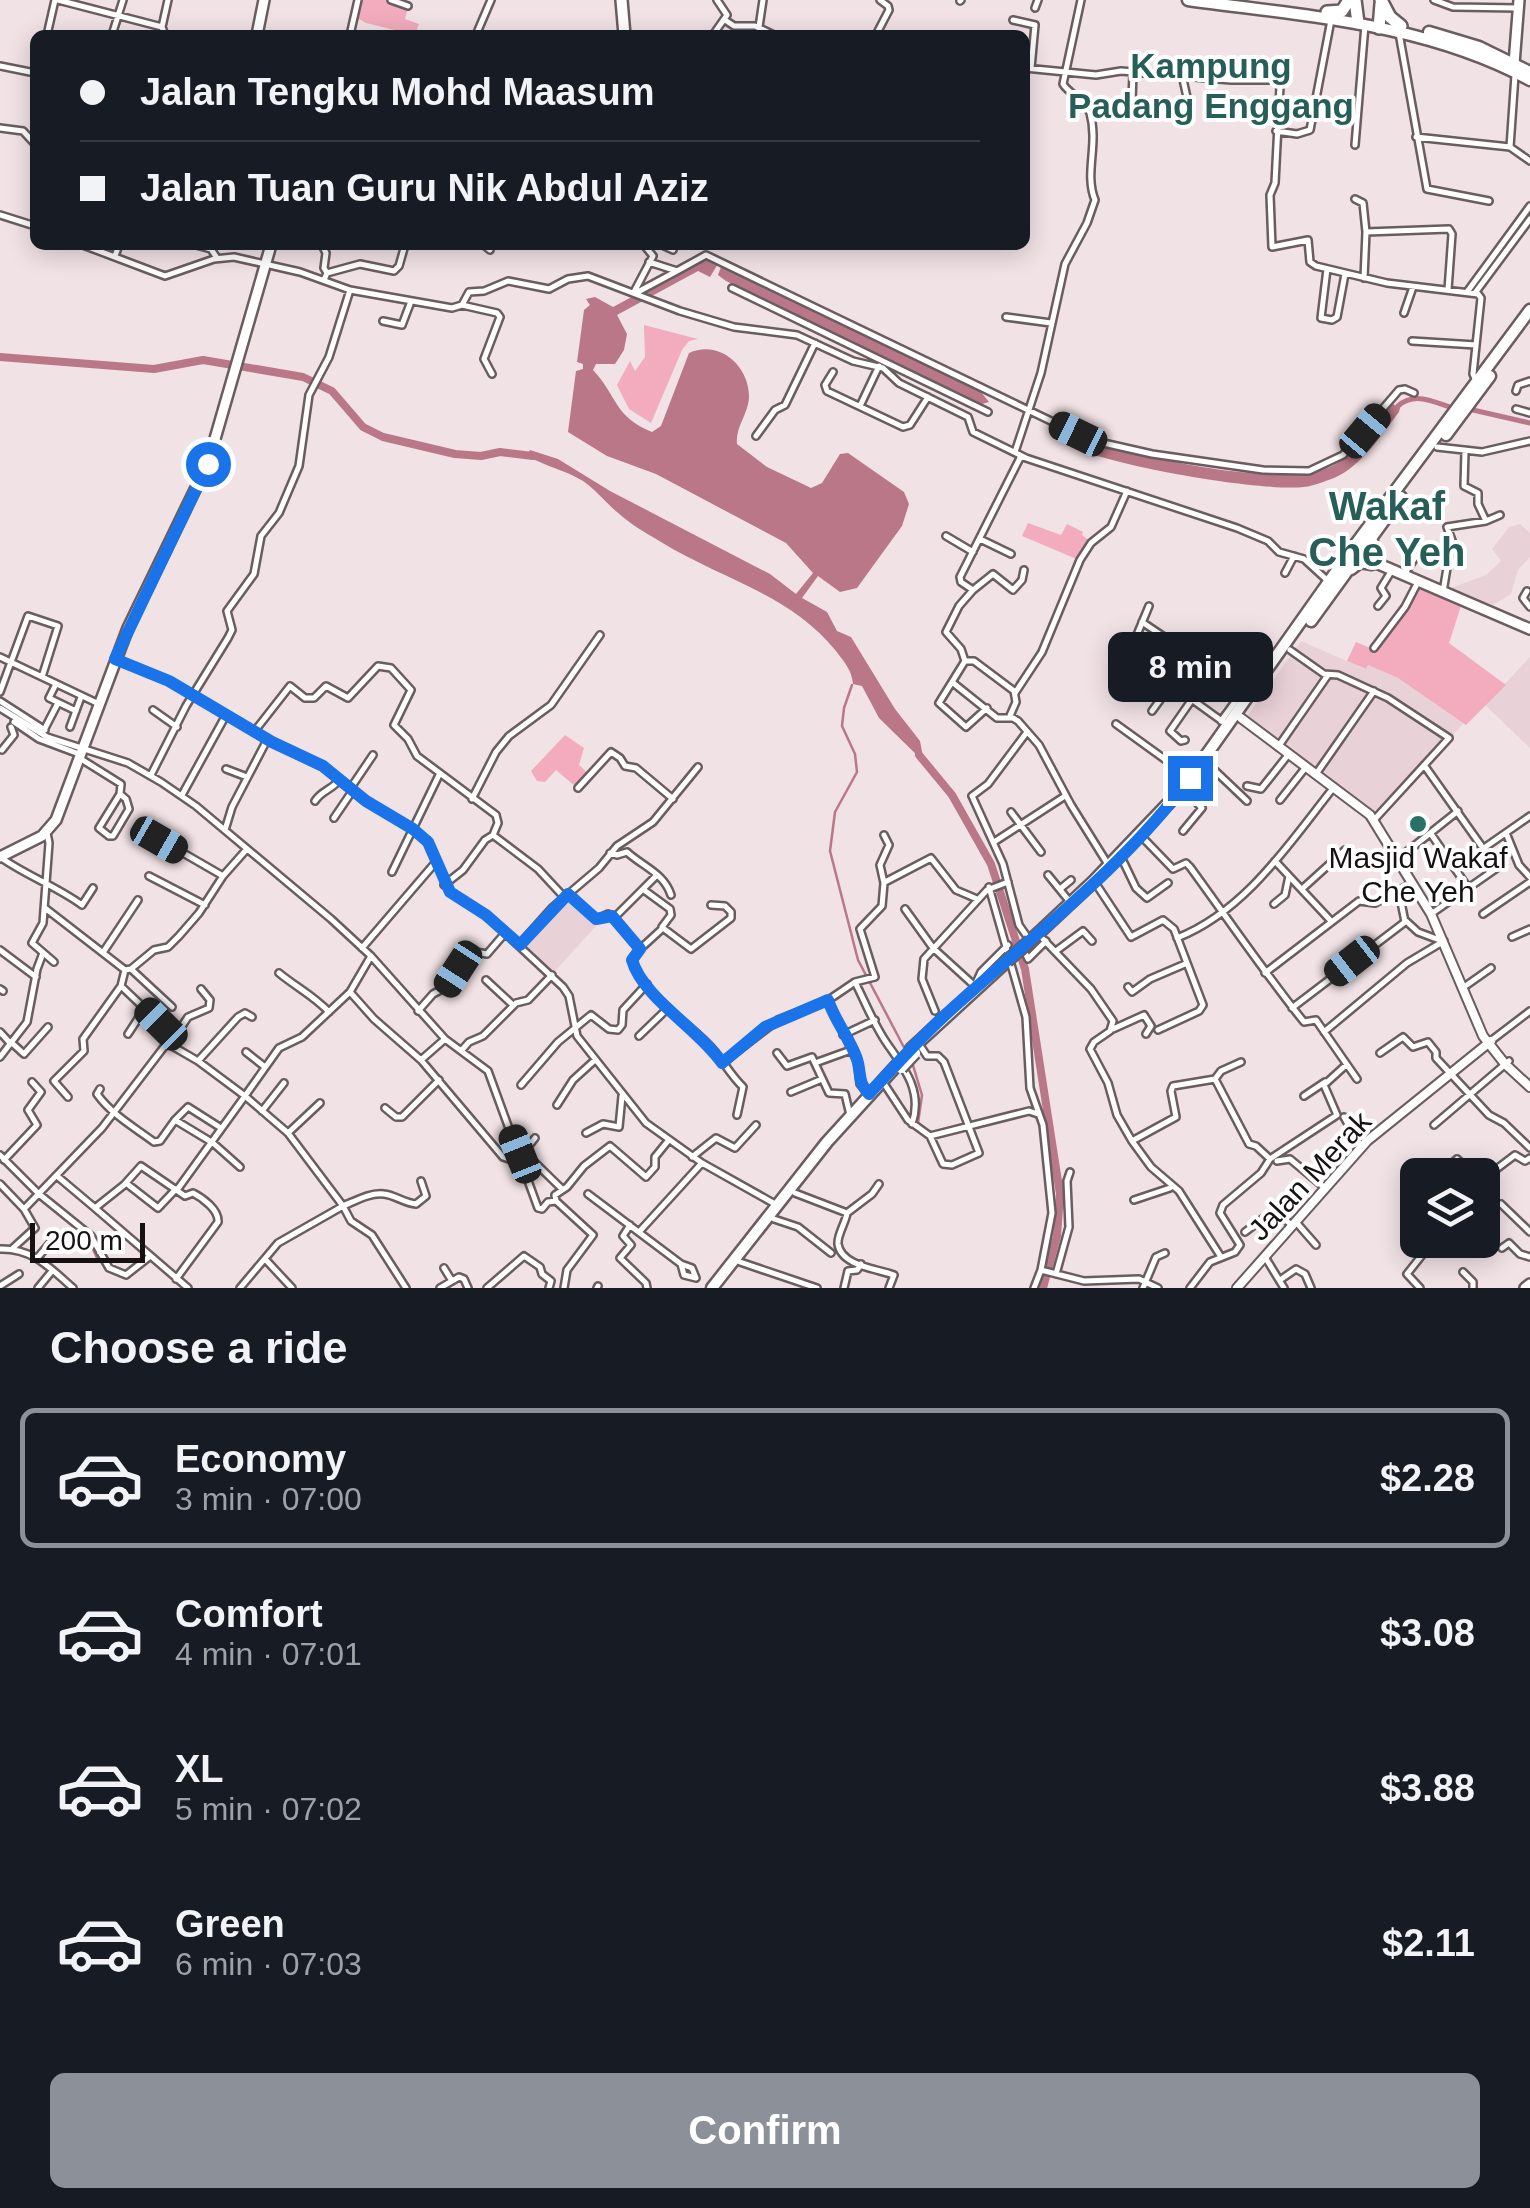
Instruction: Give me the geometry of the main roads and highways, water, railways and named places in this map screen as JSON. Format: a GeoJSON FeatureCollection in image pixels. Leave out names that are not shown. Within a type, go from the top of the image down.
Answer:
{"type":"FeatureCollection","features":[{"type":"Feature","properties":{"kind":"highway"},"geometry":{"type":"LineString","coordinates":[[1329,16],[1355,0],[1369,0]]}},
{"type":"Feature","properties":{"kind":"highway"},"geometry":{"type":"LineString","coordinates":[[1355,0],[1361,21]]}},
{"type":"Feature","properties":{"kind":"highway"},"geometry":{"type":"LineString","coordinates":[[1380,0],[1380,24]]}},
{"type":"Feature","properties":{"kind":"highway"},"geometry":{"type":"LineString","coordinates":[[1380,0],[1400,29]]}},
{"type":"Feature","properties":{"kind":"main road"},"geometry":{"type":"LineString","coordinates":[[1188,0],[1329,16]]}},
{"type":"Feature","properties":{"kind":"main road"},"geometry":{"type":"LineString","coordinates":[[1232,0],[1380,24],[1470,44],[1530,80]]}},
{"type":"Feature","properties":{"kind":"main road"},"geometry":{"type":"LineString","coordinates":[[259,30],[264,3]]}},
{"type":"Feature","properties":{"kind":"main road"},"geometry":{"type":"LineString","coordinates":[[1515,68],[1518,4]]}},
{"type":"Feature","properties":{"kind":"main road"},"geometry":{"type":"LineString","coordinates":[[1515,68],[1530,72]]}},
{"type":"Feature","properties":{"kind":"main road"},"geometry":{"type":"LineString","coordinates":[[0,857],[46,833],[56,820],[115,659],[208,464],[270,250]]}},
{"type":"Feature","properties":{"kind":"main road"},"geometry":{"type":"LineString","coordinates":[[1030,941],[1044,940],[1187,793],[1290,650],[1383,510],[1530,310]]}},
{"type":"Feature","properties":{"kind":"main road"},"geometry":{"type":"LineString","coordinates":[[1309,612],[1377,531],[1530,320]]}},
{"type":"Feature","properties":{"kind":"main road"},"geometry":{"type":"LineString","coordinates":[[1358,556],[1358,548],[1383,510]]}},
{"type":"Feature","properties":{"kind":"main road"},"geometry":{"type":"LineString","coordinates":[[1377,531],[1368,550],[1369,556],[1383,567]]}},
{"type":"Feature","properties":{"kind":"main road"},"geometry":{"type":"LineString","coordinates":[[916,1050],[1162,812],[1190,778],[1262,671],[1349,560],[1358,556],[1530,629]]}},
{"type":"Feature","properties":{"kind":"main road"},"geometry":{"type":"LineString","coordinates":[[1333,583],[1357,563],[1383,567]]}},
{"type":"Feature","properties":{"kind":"main road"},"geometry":{"type":"LineString","coordinates":[[713,1288],[740,1262],[869,1094],[976,987],[1008,964]]}},
{"type":"Feature","properties":{"kind":"main road"},"geometry":{"type":"LineString","coordinates":[[713,1288],[778,1205],[900,1066]]}},
{"type":"Feature","properties":{"kind":"waterway"},"geometry":{"type":"LineString","coordinates":[[0,357],[154,369],[203,360],[303,377],[332,391],[363,427],[383,437],[455,454],[481,456],[500,452],[533,456]]}},
{"type":"Feature","properties":{"kind":"waterway"},"geometry":{"type":"LineString","coordinates":[[1398,406],[1417,399],[1450,407]]}},
{"type":"Feature","properties":{"kind":"waterway"},"geometry":{"type":"LineString","coordinates":[[1473,410],[1530,423]]}},
{"type":"Feature","properties":{"kind":"waterway"},"geometry":{"type":"LineString","coordinates":[[852,685],[842,726],[855,754],[857,772],[835,812],[830,851],[858,960],[908,1055]]}},
{"type":"Feature","properties":{"kind":"waterway"},"geometry":{"type":"LineString","coordinates":[[919,755],[952,795],[991,864],[1025,969],[1060,1194],[1057,1236],[1043,1288]]}},
{"type":"Feature","properties":{"kind":"waterway"},"geometry":{"type":"LineString","coordinates":[[912,1062],[922,1095],[918,1123]]}},
{"type":"Feature","properties":{"kind":"waterway"},"geometry":{"type":"LineString","coordinates":[[0,1160],[34,1194]]}},
{"type":"Feature","properties":{"kind":"waterway"},"geometry":{"type":"LineString","coordinates":[[39,1198],[56,1211]]}},
{"type":"Feature","properties":{"kind":"waterway"},"geometry":{"type":"LineString","coordinates":[[86,1234],[98,1260]]}},
{"type":"Feature","properties":{"kind":"place","name":"Masjid Wakaf Che Yeh"},"geometry":{"type":"Point","coordinates":[1418,824]}},
{"type":"Feature","properties":{"kind":"district","name":"Kampung Padang Enggang"},"geometry":{"type":"Point","coordinates":[1211,86]}},
{"type":"Feature","properties":{"kind":"district","name":"Wakaf Che Yeh"},"geometry":{"type":"Point","coordinates":[1387,529]}}]}
